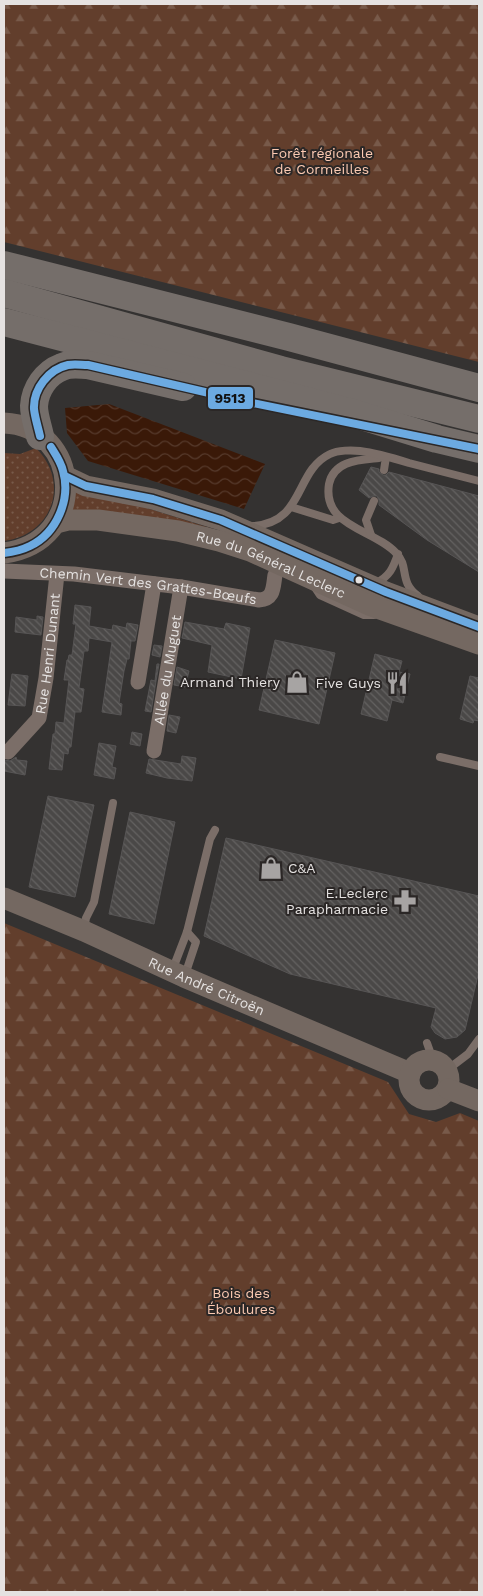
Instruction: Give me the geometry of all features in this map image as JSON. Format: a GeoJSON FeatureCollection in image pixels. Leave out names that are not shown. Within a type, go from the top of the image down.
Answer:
{"type":"FeatureCollection","features":[{"type":"Feature","properties":{"kind":"highway"},"geometry":{"type":"LineString","coordinates":[[4,265],[479,388]]}},
{"type":"Feature","properties":{"kind":"highway"},"geometry":{"type":"LineString","coordinates":[[4,293],[78,312],[281,370],[479,419]]}},
{"type":"Feature","properties":{"kind":"highway"},"geometry":{"type":"LineString","coordinates":[[4,322],[349,412],[437,439]]}},
{"type":"Feature","properties":{"kind":"highway"},"geometry":{"type":"LineString","coordinates":[[40,436],[35,414],[36,393],[50,373],[62,366],[76,364],[479,449]]}},
{"type":"Feature","properties":{"kind":"main road"},"geometry":{"type":"LineString","coordinates":[[4,424],[20,426],[40,436],[54,450],[65,476],[66,496],[56,523],[48,533],[33,544],[16,552],[4,553]]}},
{"type":"Feature","properties":{"kind":"main road","name":"Rue du Général Leclerc"},"geometry":{"type":"LineString","coordinates":[[65,476],[86,486],[153,499],[221,520],[238,527],[354,588],[386,611],[479,644]]}},
{"type":"Feature","properties":{"kind":"main road","name":"Rue du Général Leclerc"},"geometry":{"type":"LineString","coordinates":[[56,523],[68,520],[98,520],[199,536],[243,549],[307,577],[439,612],[479,627]]}},
{"type":"Feature","properties":{"kind":"main road","name":"Rue André Citroën"},"geometry":{"type":"LineString","coordinates":[[4,898],[410,1073]]}},
{"type":"Feature","properties":{"kind":"main road"},"geometry":{"type":"LineString","coordinates":[[439,1065],[440,1097],[430,1100],[424,1100],[419,1097],[411,1089],[409,1079],[412,1069],[419,1062],[439,1065],[479,1101]]}},
{"type":"Feature","properties":{"kind":"street","name":"Chemin Vert des Grattes-Bœufs"},"geometry":{"type":"LineString","coordinates":[[4,571],[74,574],[181,587],[249,600],[266,599],[272,595],[275,575]]}},
{"type":"Feature","properties":{"kind":"street","name":"Rue Henri Dunant"},"geometry":{"type":"LineString","coordinates":[[8,752],[39,718],[46,678],[57,574]]}},
{"type":"Feature","properties":{"kind":"street"},"geometry":{"type":"LineString","coordinates":[[138,682],[154,584]]}},
{"type":"Feature","properties":{"kind":"street","name":"Allée du Muguet"},"geometry":{"type":"LineString","coordinates":[[154,751],[181,587]]}},
{"type":"Feature","properties":{"kind":"lane"},"geometry":{"type":"LineString","coordinates":[[238,527],[264,526],[283,516],[291,507],[314,468],[330,454],[359,451],[479,481]]}},
{"type":"Feature","properties":{"kind":"lane"},"geometry":{"type":"LineString","coordinates":[[384,470],[386,457]]}},
{"type":"Feature","properties":{"kind":"lane"},"geometry":{"type":"LineString","coordinates":[[386,457],[347,463],[338,468],[330,482],[329,498],[332,508],[339,518],[371,535],[398,554],[406,583],[410,590],[439,612]]}},
{"type":"Feature","properties":{"kind":"lane"},"geometry":{"type":"LineString","coordinates":[[371,535],[366,520],[374,501]]}},
{"type":"Feature","properties":{"kind":"lane"},"geometry":{"type":"LineString","coordinates":[[291,507],[333,520],[339,518]]}},
{"type":"Feature","properties":{"kind":"lane"},"geometry":{"type":"LineString","coordinates":[[354,588],[387,576],[391,572],[398,554]]}},
{"type":"Feature","properties":{"kind":"lane"},"geometry":{"type":"LineString","coordinates":[[307,577],[320,595],[364,615],[403,616]]}},
{"type":"Feature","properties":{"kind":"lane"},"geometry":{"type":"LineString","coordinates":[[440,757],[479,766]]}},
{"type":"Feature","properties":{"kind":"lane"},"geometry":{"type":"LineString","coordinates":[[84,931],[86,918],[94,902],[113,803]]}},
{"type":"Feature","properties":{"kind":"lane"},"geometry":{"type":"LineString","coordinates":[[178,974],[210,839],[215,830]]}},
{"type":"Feature","properties":{"kind":"lane"},"geometry":{"type":"LineString","coordinates":[[178,974],[196,942],[187,932]]}},
{"type":"Feature","properties":{"kind":"lane"},"geometry":{"type":"LineString","coordinates":[[439,1065],[468,1054],[479,1039]]}},
{"type":"Feature","properties":{"kind":"green space","name":"Forêt régionale de Cormeilles"},"geometry":{"type":"Polygon","coordinates":[[[4,4],[479,4],[479,362],[4,242],[4,4]]]}},
{"type":"Feature","properties":{"kind":"green space"},"geometry":{"type":"Polygon","coordinates":[[[36,448],[47,462],[53,476],[54,491],[51,505],[44,518],[34,529],[21,537],[4,541],[4,453],[20,454],[36,448]]]}},
{"type":"Feature","properties":{"kind":"green space"},"geometry":{"type":"Polygon","coordinates":[[[76,489],[112,497],[213,529],[72,513],[76,489]]]}},
{"type":"Feature","properties":{"kind":"green space","name":"Bois des Éboulures"},"geometry":{"type":"Polygon","coordinates":[[[4,923],[388,1082],[409,1114],[436,1122],[460,1113],[479,1121],[479,1592],[4,1592],[4,923]]]}},
{"type":"Feature","properties":{"kind":"water"},"geometry":{"type":"Polygon","coordinates":[[[109,404],[265,464],[244,509],[88,461],[67,433],[65,408],[109,404]]]}},
{"type":"Feature","properties":{"kind":"building"},"geometry":{"type":"Polygon","coordinates":[[[371,467],[379,469],[379,472],[383,475],[389,472],[479,496],[479,572],[427,540],[379,505],[377,496],[369,498],[359,490],[371,467]]]}},
{"type":"Feature","properties":{"kind":"building"},"geometry":{"type":"Polygon","coordinates":[[[75,605],[91,607],[89,626],[112,630],[113,625],[126,628],[127,623],[138,625],[135,641],[131,641],[129,659],[127,659],[124,671],[119,703],[122,704],[121,715],[102,712],[112,642],[89,638],[88,651],[84,651],[79,688],[84,689],[81,712],[75,712],[71,747],[69,747],[68,754],[64,753],[62,770],[49,769],[56,722],[64,723],[69,680],[64,680],[67,660],[69,655],[72,655],[76,624],[73,624],[75,605]]]}},
{"type":"Feature","properties":{"kind":"building"},"geometry":{"type":"Polygon","coordinates":[[[37,616],[43,617],[41,635],[15,632],[16,617],[37,620],[37,616]]]}},
{"type":"Feature","properties":{"kind":"building"},"geometry":{"type":"Polygon","coordinates":[[[185,622],[224,629],[226,623],[250,628],[241,679],[208,672],[212,645],[182,638],[185,622]]]}},
{"type":"Feature","properties":{"kind":"building","name":"Armand Thiery"},"geometry":{"type":"Polygon","coordinates":[[[275,640],[335,653],[319,724],[259,710],[275,640]]]}},
{"type":"Feature","properties":{"kind":"building"},"geometry":{"type":"Polygon","coordinates":[[[154,645],[162,646],[160,657],[152,655],[154,645]]]}},
{"type":"Feature","properties":{"kind":"building"},"geometry":{"type":"Polygon","coordinates":[[[375,654],[402,661],[399,672],[410,674],[403,703],[392,700],[387,721],[361,714],[375,654]]]}},
{"type":"Feature","properties":{"kind":"building"},"geometry":{"type":"Polygon","coordinates":[[[157,664],[159,664],[151,712],[145,711],[151,680],[155,681],[157,664]]]}},
{"type":"Feature","properties":{"kind":"building"},"geometry":{"type":"Polygon","coordinates":[[[177,667],[189,671],[185,687],[174,685],[177,667]]]}},
{"type":"Feature","properties":{"kind":"building"},"geometry":{"type":"Polygon","coordinates":[[[12,674],[28,676],[25,706],[8,705],[12,674]]]}},
{"type":"Feature","properties":{"kind":"building"},"geometry":{"type":"Polygon","coordinates":[[[470,676],[479,678],[479,721],[474,720],[473,723],[460,719],[470,676]]]}},
{"type":"Feature","properties":{"kind":"building"},"geometry":{"type":"Polygon","coordinates":[[[169,715],[180,717],[176,733],[167,731],[169,715]]]}},
{"type":"Feature","properties":{"kind":"building"},"geometry":{"type":"Polygon","coordinates":[[[132,732],[142,734],[140,746],[130,744],[132,732]]]}},
{"type":"Feature","properties":{"kind":"building"},"geometry":{"type":"Polygon","coordinates":[[[99,743],[116,746],[112,767],[116,768],[114,779],[94,775],[99,743]]]}},
{"type":"Feature","properties":{"kind":"building"},"geometry":{"type":"Polygon","coordinates":[[[182,756],[196,758],[192,781],[146,773],[149,759],[181,764],[182,756]]]}},
{"type":"Feature","properties":{"kind":"building"},"geometry":{"type":"Polygon","coordinates":[[[16,757],[17,760],[27,761],[25,775],[4,771],[4,760],[10,761],[16,757]]]}},
{"type":"Feature","properties":{"kind":"building"},"geometry":{"type":"Polygon","coordinates":[[[48,796],[94,805],[75,897],[29,887],[48,796]]]}},
{"type":"Feature","properties":{"kind":"building"},"geometry":{"type":"Polygon","coordinates":[[[130,812],[175,822],[154,924],[109,914],[130,812]]]}},
{"type":"Feature","properties":{"kind":"building"},"geometry":{"type":"Polygon","coordinates":[[[226,838],[479,896],[479,971],[465,1030],[457,1037],[445,1039],[435,1033],[431,1027],[436,1008],[290,974],[204,936],[226,838]]]}},
{"type":"Feature","properties":{"kind":"transit line","name":"9513"},"geometry":{"type":"LineString","coordinates":[[40,436],[34,409],[34,402],[39,387],[49,375],[61,367],[88,365],[248,402],[479,449]]}},
{"type":"Feature","properties":{"kind":"transit line","name":"9513"},"geometry":{"type":"LineString","coordinates":[[4,553],[24,549],[39,540],[48,533],[60,514],[65,493],[65,482],[61,465],[51,447]]}},
{"type":"Feature","properties":{"kind":"transit line","name":"9513"},"geometry":{"type":"LineString","coordinates":[[65,476],[86,486],[153,499],[221,520],[386,592],[479,627]]}},
{"type":"Feature","properties":{"kind":"place","name":"Armand Thiery"},"geometry":{"type":"Point","coordinates":[297,682]}},
{"type":"Feature","properties":{"kind":"place","name":"Five Guys"},"geometry":{"type":"Point","coordinates":[397,683]}},
{"type":"Feature","properties":{"kind":"place","name":"C&A"},"geometry":{"type":"Point","coordinates":[271,868]}},
{"type":"Feature","properties":{"kind":"place","name":"E.Leclerc Parapharmacie"},"geometry":{"type":"Point","coordinates":[405,901]}}]}
